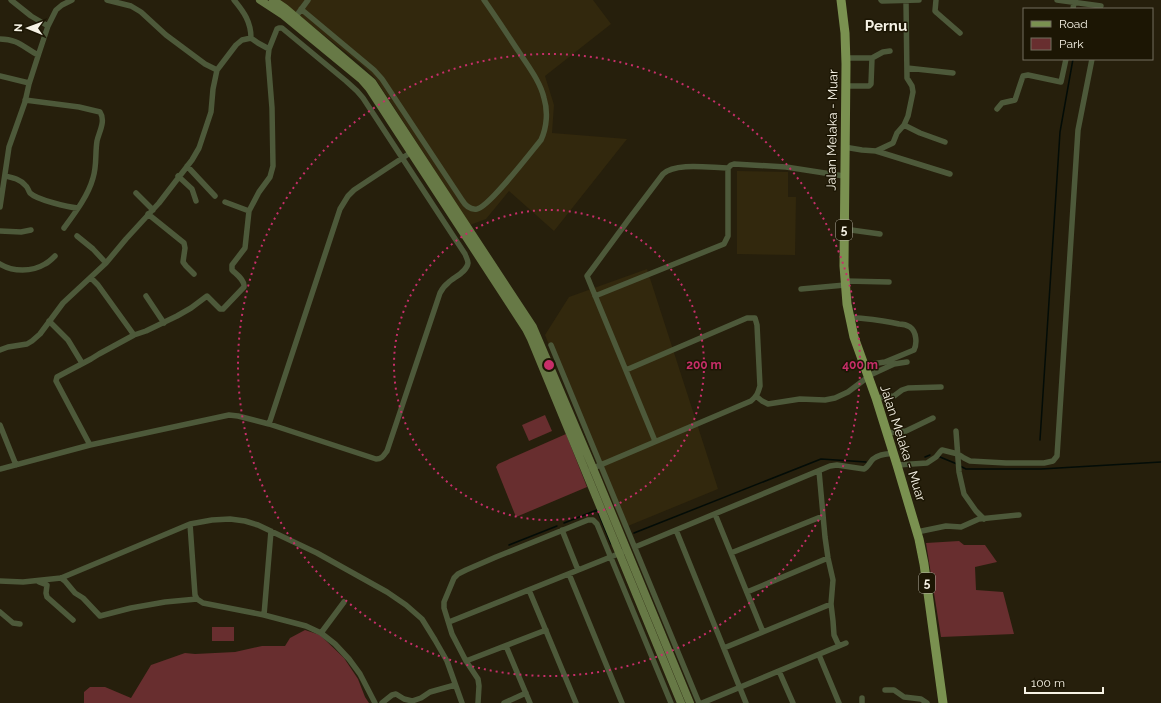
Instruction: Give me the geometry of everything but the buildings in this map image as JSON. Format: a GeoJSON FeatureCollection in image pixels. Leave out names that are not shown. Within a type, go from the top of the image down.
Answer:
{"type":"FeatureCollection","features":[{"type":"Feature","properties":{"kind":"main road","name":"Jalan Melaka - Muar"},"geometry":{"type":"LineString","coordinates":[[841,0],[846,58],[844,266],[849,317],[854,338],[894,453],[917,532],[924,564],[943,703]]}},
{"type":"Feature","properties":{"kind":"street"},"geometry":{"type":"LineString","coordinates":[[11,0],[31,16],[48,26]]}},
{"type":"Feature","properties":{"kind":"street"},"geometry":{"type":"LineString","coordinates":[[0,207],[10,147],[48,26],[56,10],[72,0]]}},
{"type":"Feature","properties":{"kind":"street"},"geometry":{"type":"LineString","coordinates":[[107,0],[131,6],[141,12],[166,35],[205,64],[217,70]]}},
{"type":"Feature","properties":{"kind":"street"},"geometry":{"type":"LineString","coordinates":[[234,0],[246,15],[251,30],[251,38]]}},
{"type":"Feature","properties":{"kind":"street"},"geometry":{"type":"LineString","coordinates":[[260,0],[283,15],[294,19]]}},
{"type":"Feature","properties":{"kind":"street"},"geometry":{"type":"LineString","coordinates":[[273,0],[285,8],[294,19],[372,82],[414,150],[533,327],[623,552],[690,703]]}},
{"type":"Feature","properties":{"kind":"street"},"geometry":{"type":"LineString","coordinates":[[294,19],[308,0]]}},
{"type":"Feature","properties":{"kind":"street"},"geometry":{"type":"LineString","coordinates":[[301,9],[382,79],[466,206],[472,209],[478,209],[493,198],[541,140],[545,132],[546,125],[544,98],[536,78],[484,0]]}},
{"type":"Feature","properties":{"kind":"street"},"geometry":{"type":"LineString","coordinates":[[881,0],[919,0]]}},
{"type":"Feature","properties":{"kind":"street"},"geometry":{"type":"LineString","coordinates":[[936,0],[935,11],[960,33]]}},
{"type":"Feature","properties":{"kind":"street"},"geometry":{"type":"LineString","coordinates":[[1057,0],[1091,5],[1102,5]]}},
{"type":"Feature","properties":{"kind":"street"},"geometry":{"type":"LineString","coordinates":[[876,151],[893,143],[908,116],[913,92],[912,86],[907,78],[906,1]]}},
{"type":"Feature","properties":{"kind":"street"},"geometry":{"type":"LineString","coordinates":[[1073,8],[1076,2]]}},
{"type":"Feature","properties":{"kind":"street"},"geometry":{"type":"LineString","coordinates":[[0,469],[90,445],[229,415],[269,424],[376,459],[379,459],[387,451],[440,293],[443,287],[462,273],[468,264],[468,260],[364,99],[357,91],[282,28],[277,29],[269,49],[268,58],[272,108],[273,166],[270,177],[259,192],[250,211],[245,248],[232,265],[232,270],[243,282],[244,287],[223,309],[220,309],[207,296],[191,308],[146,331],[134,335],[56,377],[90,445]]}},
{"type":"Feature","properties":{"kind":"street"},"geometry":{"type":"LineString","coordinates":[[0,350],[27,344],[40,334],[62,303],[91,278],[106,262],[151,212],[187,166],[199,148],[211,112],[213,89],[217,70],[236,45],[242,40],[251,38],[269,49]]}},
{"type":"Feature","properties":{"kind":"street"},"geometry":{"type":"LineString","coordinates":[[0,39],[16,41],[38,55]]}},
{"type":"Feature","properties":{"kind":"street"},"geometry":{"type":"LineString","coordinates":[[846,58],[872,58],[883,52],[890,51]]}},
{"type":"Feature","properties":{"kind":"street"},"geometry":{"type":"LineString","coordinates":[[845,86],[869,86],[871,84],[872,58]]}},
{"type":"Feature","properties":{"kind":"street"},"geometry":{"type":"LineString","coordinates":[[997,108],[1002,103],[1015,100],[1023,76],[1028,75],[1061,82],[1063,80],[1066,60]]}},
{"type":"Feature","properties":{"kind":"street"},"geometry":{"type":"LineString","coordinates":[[897,466],[927,463],[937,456],[942,450],[970,461],[1027,464],[1053,462],[1057,456],[1078,130],[1092,60]]}},
{"type":"Feature","properties":{"kind":"street"},"geometry":{"type":"LineString","coordinates":[[907,68],[953,73]]}},
{"type":"Feature","properties":{"kind":"street"},"geometry":{"type":"LineString","coordinates":[[0,76],[29,83]]}},
{"type":"Feature","properties":{"kind":"street"},"geometry":{"type":"LineString","coordinates":[[25,100],[79,107],[100,112],[102,114],[102,123],[97,145],[93,179],[81,205],[64,228]]}},
{"type":"Feature","properties":{"kind":"street"},"geometry":{"type":"LineString","coordinates":[[904,125],[920,133],[945,142]]}},
{"type":"Feature","properties":{"kind":"street"},"geometry":{"type":"LineString","coordinates":[[889,145],[898,158]]}},
{"type":"Feature","properties":{"kind":"street"},"geometry":{"type":"LineString","coordinates":[[844,147],[876,151],[950,174]]}},
{"type":"Feature","properties":{"kind":"street"},"geometry":{"type":"LineString","coordinates":[[269,424],[340,208],[354,190],[414,150]]}},
{"type":"Feature","properties":{"kind":"street"},"geometry":{"type":"LineString","coordinates":[[655,441],[587,276],[663,174],[667,171],[679,167],[728,168],[734,164],[786,167],[844,176]]}},
{"type":"Feature","properties":{"kind":"street"},"geometry":{"type":"LineString","coordinates":[[187,166],[215,196]]}},
{"type":"Feature","properties":{"kind":"street"},"geometry":{"type":"LineString","coordinates":[[595,296],[724,244],[728,236],[728,168]]}},
{"type":"Feature","properties":{"kind":"street"},"geometry":{"type":"LineString","coordinates":[[6,176],[20,180],[31,194],[48,202],[78,208]]}},
{"type":"Feature","properties":{"kind":"street"},"geometry":{"type":"LineString","coordinates":[[178,176],[192,189],[196,201]]}},
{"type":"Feature","properties":{"kind":"street"},"geometry":{"type":"LineString","coordinates":[[136,193],[151,212],[184,242],[185,248],[183,262],[194,274]]}},
{"type":"Feature","properties":{"kind":"street"},"geometry":{"type":"LineString","coordinates":[[225,202],[250,211]]}},
{"type":"Feature","properties":{"kind":"street"},"geometry":{"type":"LineString","coordinates":[[844,229],[880,234]]}},
{"type":"Feature","properties":{"kind":"street"},"geometry":{"type":"LineString","coordinates":[[0,231],[21,232],[31,230]]}},
{"type":"Feature","properties":{"kind":"street"},"geometry":{"type":"LineString","coordinates":[[77,236],[106,262]]}},
{"type":"Feature","properties":{"kind":"street"},"geometry":{"type":"LineString","coordinates":[[0,264],[10,269],[32,270],[46,264],[55,256]]}},
{"type":"Feature","properties":{"kind":"street"},"geometry":{"type":"LineString","coordinates":[[91,278],[98,285],[134,335]]}},
{"type":"Feature","properties":{"kind":"street"},"geometry":{"type":"LineString","coordinates":[[801,289],[845,283],[889,282]]}},
{"type":"Feature","properties":{"kind":"street"},"geometry":{"type":"LineString","coordinates":[[146,296],[164,322]]}},
{"type":"Feature","properties":{"kind":"street"},"geometry":{"type":"LineString","coordinates":[[849,317],[883,320],[909,326],[915,335],[916,346],[914,350],[885,362],[864,365]]}},
{"type":"Feature","properties":{"kind":"street"},"geometry":{"type":"LineString","coordinates":[[589,470],[751,401],[756,396],[760,386],[757,325],[755,318],[748,318],[626,370]]}},
{"type":"Feature","properties":{"kind":"street"},"geometry":{"type":"LineString","coordinates":[[49,322],[68,340],[82,363]]}},
{"type":"Feature","properties":{"kind":"street"},"geometry":{"type":"LineString","coordinates":[[552,345],[699,703]]}},
{"type":"Feature","properties":{"kind":"street"},"geometry":{"type":"LineString","coordinates":[[756,396],[768,404],[800,399],[825,400],[835,398],[848,392],[868,377],[894,364],[907,362]]}},
{"type":"Feature","properties":{"kind":"street"},"geometry":{"type":"LineString","coordinates":[[876,398],[894,396],[902,390],[908,388],[941,387]]}},
{"type":"Feature","properties":{"kind":"street"},"geometry":{"type":"LineString","coordinates":[[887,433],[906,431],[933,418]]}},
{"type":"Feature","properties":{"kind":"street"},"geometry":{"type":"LineString","coordinates":[[0,425],[16,465]]}},
{"type":"Feature","properties":{"kind":"street"},"geometry":{"type":"LineString","coordinates":[[956,431],[959,472],[964,494],[976,511],[984,519]]}},
{"type":"Feature","properties":{"kind":"street"},"geometry":{"type":"LineString","coordinates":[[635,547],[830,466],[837,465],[864,469],[880,455],[894,453]]}},
{"type":"Feature","properties":{"kind":"street"},"geometry":{"type":"LineString","coordinates":[[819,471],[828,558],[833,580],[831,604],[834,635],[839,646]]}},
{"type":"Feature","properties":{"kind":"street"},"geometry":{"type":"LineString","coordinates":[[715,514],[763,632]]}},
{"type":"Feature","properties":{"kind":"street"},"geometry":{"type":"LineString","coordinates":[[731,553],[823,516]]}},
{"type":"Feature","properties":{"kind":"street"},"geometry":{"type":"LineString","coordinates":[[917,532],[946,526],[961,527],[979,519],[1019,516]]}},
{"type":"Feature","properties":{"kind":"street"},"geometry":{"type":"LineString","coordinates":[[0,581],[37,581],[60,578],[190,524],[212,520],[236,519],[271,531],[317,553],[387,592],[406,605],[422,620],[447,661],[462,703]]}},
{"type":"Feature","properties":{"kind":"street"},"geometry":{"type":"LineString","coordinates":[[478,703],[478,680],[466,662],[452,634],[444,608],[444,602],[454,578],[458,574],[496,557],[588,520],[593,520],[597,524],[671,703]]}},
{"type":"Feature","properties":{"kind":"street"},"geometry":{"type":"LineString","coordinates":[[190,524],[195,595],[197,599],[203,603],[264,615],[306,626],[320,633],[335,644],[349,659],[360,674],[375,703]]}},
{"type":"Feature","properties":{"kind":"street"},"geometry":{"type":"LineString","coordinates":[[562,530],[578,570]]}},
{"type":"Feature","properties":{"kind":"street"},"geometry":{"type":"LineString","coordinates":[[676,530],[746,703]]}},
{"type":"Feature","properties":{"kind":"street"},"geometry":{"type":"LineString","coordinates":[[264,615],[266,573],[271,531]]}},
{"type":"Feature","properties":{"kind":"street"},"geometry":{"type":"LineString","coordinates":[[448,622],[623,552]]}},
{"type":"Feature","properties":{"kind":"street"},"geometry":{"type":"LineString","coordinates":[[623,552],[681,703]]}},
{"type":"Feature","properties":{"kind":"street"},"geometry":{"type":"LineString","coordinates":[[747,592],[828,558]]}},
{"type":"Feature","properties":{"kind":"street"},"geometry":{"type":"LineString","coordinates":[[569,574],[622,703]]}},
{"type":"Feature","properties":{"kind":"street"},"geometry":{"type":"LineString","coordinates":[[60,578],[65,581],[74,593],[83,598],[100,616],[131,608],[165,602],[197,599]]}},
{"type":"Feature","properties":{"kind":"street"},"geometry":{"type":"LineString","coordinates":[[37,581],[47,585],[47,597],[73,620]]}},
{"type":"Feature","properties":{"kind":"street"},"geometry":{"type":"LineString","coordinates":[[529,590],[576,703]]}},
{"type":"Feature","properties":{"kind":"street"},"geometry":{"type":"LineString","coordinates":[[320,633],[344,602]]}},
{"type":"Feature","properties":{"kind":"street"},"geometry":{"type":"LineString","coordinates":[[724,648],[831,604]]}},
{"type":"Feature","properties":{"kind":"street"},"geometry":{"type":"LineString","coordinates":[[0,612],[12,623],[20,624]]}},
{"type":"Feature","properties":{"kind":"street"},"geometry":{"type":"LineString","coordinates":[[466,662],[546,630]]}},
{"type":"Feature","properties":{"kind":"street"},"geometry":{"type":"LineString","coordinates":[[702,703],[846,644]]}},
{"type":"Feature","properties":{"kind":"street"},"geometry":{"type":"LineString","coordinates":[[506,646],[530,703]]}},
{"type":"Feature","properties":{"kind":"street"},"geometry":{"type":"LineString","coordinates":[[819,654],[839,703]]}},
{"type":"Feature","properties":{"kind":"street"},"geometry":{"type":"LineString","coordinates":[[779,671],[793,703]]}},
{"type":"Feature","properties":{"kind":"street"},"geometry":{"type":"LineString","coordinates":[[382,703],[392,695],[396,694],[404,699],[412,701],[421,698],[430,692],[455,685]]}},
{"type":"Feature","properties":{"kind":"street"},"geometry":{"type":"LineString","coordinates":[[885,690],[894,690],[904,697],[922,699],[926,703]]}},
{"type":"Feature","properties":{"kind":"street"},"geometry":{"type":"LineString","coordinates":[[504,703],[526,694]]}},
{"type":"Feature","properties":{"kind":"shaded area"},"geometry":{"type":"Polygon","coordinates":[[[279,0],[593,0],[611,24],[545,76],[554,105],[552,133],[627,139],[554,231],[509,191],[486,219],[470,225],[375,78],[362,65],[279,0]]]}},
{"type":"Feature","properties":{"kind":"shaded area"},"geometry":{"type":"Polygon","coordinates":[[[737,171],[788,172],[788,197],[796,197],[795,255],[737,254],[737,171]]]}},
{"type":"Feature","properties":{"kind":"shaded area"},"geometry":{"type":"Polygon","coordinates":[[[647,269],[718,489],[623,528],[545,335],[569,297],[647,269]]]}},
{"type":"Feature","properties":{"kind":"green space"},"geometry":{"type":"Polygon","coordinates":[[[545,415],[552,431],[529,441],[522,425],[545,415]]]}},
{"type":"Feature","properties":{"kind":"green space"},"geometry":{"type":"Polygon","coordinates":[[[566,434],[587,487],[516,517],[496,467],[498,464],[566,434]]]}},
{"type":"Feature","properties":{"kind":"green space"},"geometry":{"type":"Polygon","coordinates":[[[959,541],[964,545],[985,545],[997,562],[975,567],[976,590],[1003,592],[1014,634],[941,637],[926,543],[959,541]]]}},
{"type":"Feature","properties":{"kind":"green space"},"geometry":{"type":"Polygon","coordinates":[[[212,627],[234,627],[234,641],[212,641],[212,627]]]}},
{"type":"Feature","properties":{"kind":"green space"},"geometry":{"type":"Polygon","coordinates":[[[305,630],[320,635],[344,658],[358,679],[369,703],[84,703],[84,692],[90,687],[105,687],[131,698],[151,665],[185,653],[235,652],[262,646],[285,646],[290,638],[305,630]]]}},
{"type":"Feature","properties":{"kind":"waterway"},"geometry":{"type":"LineString","coordinates":[[1040,440],[1060,132],[1073,60]]}},
{"type":"Feature","properties":{"kind":"waterway"},"geometry":{"type":"LineString","coordinates":[[925,457],[930,455]]}},
{"type":"Feature","properties":{"kind":"waterway"},"geometry":{"type":"LineString","coordinates":[[940,457],[957,464]]}},
{"type":"Feature","properties":{"kind":"waterway"},"geometry":{"type":"LineString","coordinates":[[634,533],[821,459],[866,462]]}},
{"type":"Feature","properties":{"kind":"waterway"},"geometry":{"type":"LineString","coordinates":[[960,466],[966,469],[1041,469],[1161,462]]}},
{"type":"Feature","properties":{"kind":"waterway"},"geometry":{"type":"LineString","coordinates":[[564,523],[597,510],[611,544]]}},
{"type":"Feature","properties":{"kind":"waterway"},"geometry":{"type":"LineString","coordinates":[[509,545],[557,526]]}},
{"type":"Feature","properties":{"kind":"district","name":"Pernu"},"geometry":{"type":"Point","coordinates":[886,26]}}]}
